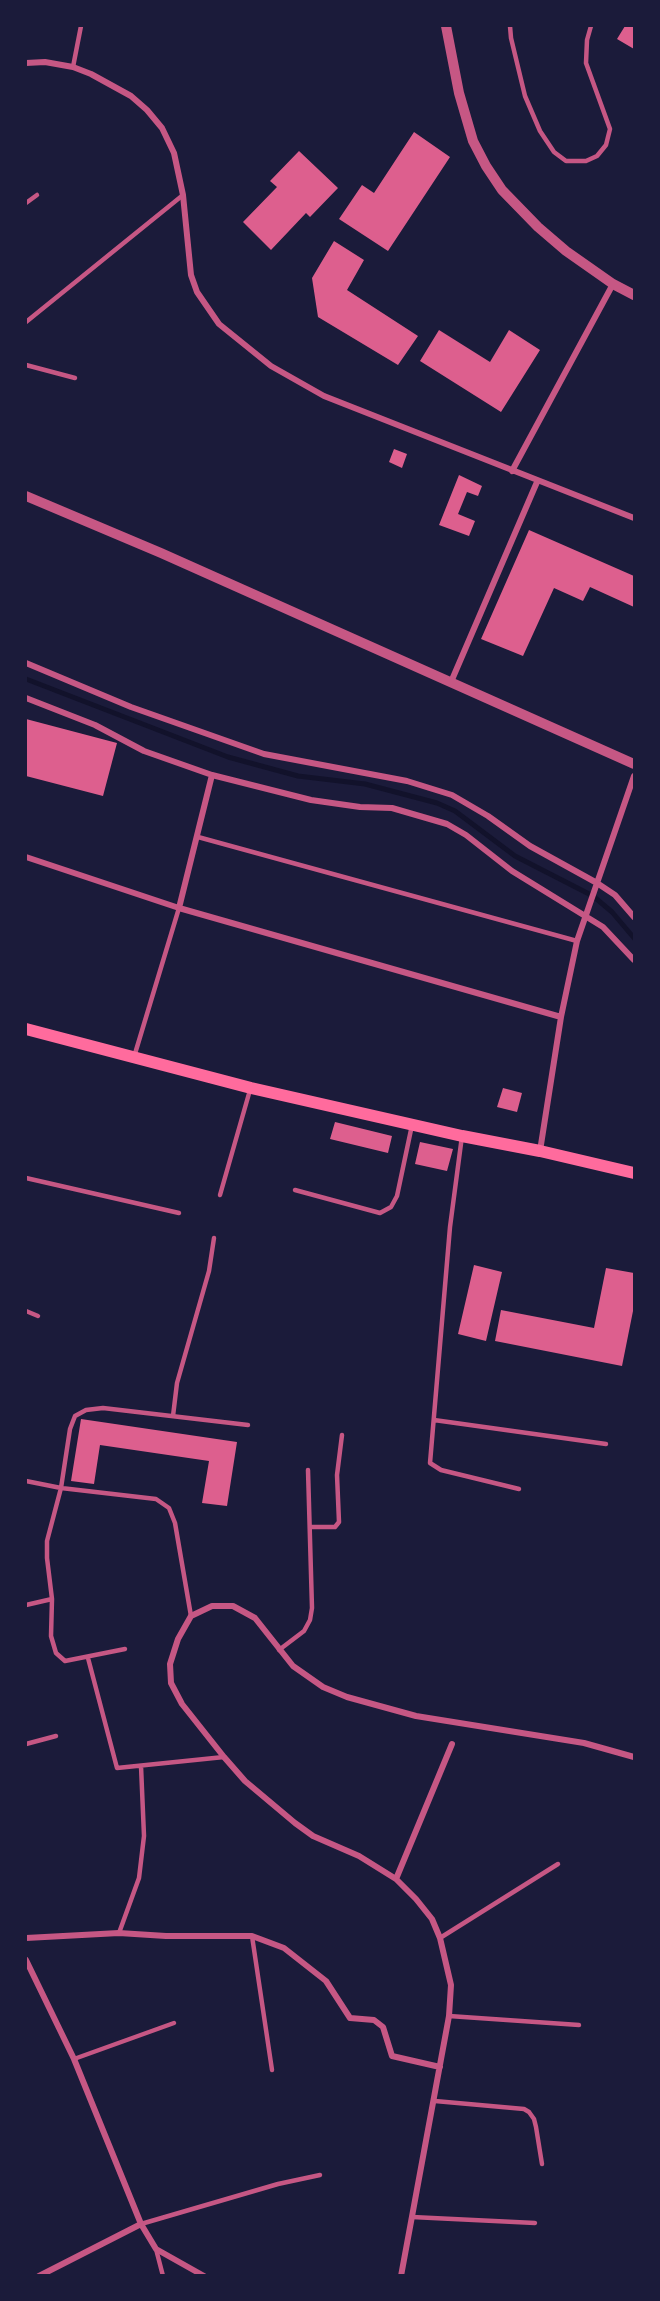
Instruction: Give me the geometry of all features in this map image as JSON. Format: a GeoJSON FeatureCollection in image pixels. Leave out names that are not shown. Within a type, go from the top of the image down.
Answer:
{"type":"FeatureCollection","features":[{"type":"Feature","properties":{"kind":"main road"},"geometry":{"type":"LineString","coordinates":[[26,1029],[251,1088],[634,1173]]}},
{"type":"Feature","properties":{"kind":"street"},"geometry":{"type":"LineString","coordinates":[[446,26],[462,103],[473,141],[502,190],[538,227],[613,284],[634,295]]}},
{"type":"Feature","properties":{"kind":"street"},"geometry":{"type":"LineString","coordinates":[[26,63],[45,62],[73,67],[91,74],[131,96],[162,128],[174,153],[183,195],[191,275],[197,292],[219,324],[271,366],[324,396],[537,482],[634,518]]}},
{"type":"Feature","properties":{"kind":"street"},"geometry":{"type":"LineString","coordinates":[[512,471],[613,284]]}},
{"type":"Feature","properties":{"kind":"street"},"geometry":{"type":"LineString","coordinates":[[451,682],[537,482]]}},
{"type":"Feature","properties":{"kind":"street"},"geometry":{"type":"LineString","coordinates":[[26,496],[161,553],[634,764]]}},
{"type":"Feature","properties":{"kind":"street"},"geometry":{"type":"LineString","coordinates":[[26,663],[131,707],[264,754],[406,781],[452,795],[488,816],[530,846],[597,883],[615,896],[634,918]]}},
{"type":"Feature","properties":{"kind":"street"},"geometry":{"type":"LineString","coordinates":[[26,698],[95,726],[144,751],[212,775],[311,800],[360,807],[392,808],[447,824],[512,871],[586,914],[608,932],[634,960]]}},
{"type":"Feature","properties":{"kind":"street"},"geometry":{"type":"LineString","coordinates":[[179,908],[212,775]]}},
{"type":"Feature","properties":{"kind":"street"},"geometry":{"type":"LineString","coordinates":[[540,1151],[561,1017],[578,941],[634,776]]}},
{"type":"Feature","properties":{"kind":"street"},"geometry":{"type":"LineString","coordinates":[[26,857],[179,908],[561,1017]]}},
{"type":"Feature","properties":{"kind":"street"},"geometry":{"type":"LineString","coordinates":[[402,2276],[449,2016],[451,1985],[440,1938],[432,1919],[396,1879],[359,1856],[314,1836],[245,1781],[182,1704],[171,1683],[170,1664],[178,1639],[191,1616],[212,1606],[233,1606],[255,1618],[293,1666],[323,1687],[416,1716],[584,1743],[634,1757]]}},
{"type":"Feature","properties":{"kind":"street"},"geometry":{"type":"LineString","coordinates":[[396,1879],[452,1744]]}},
{"type":"Feature","properties":{"kind":"street"},"geometry":{"type":"LineString","coordinates":[[26,1938],[119,1933],[166,1936],[252,1936],[284,1948],[326,1981],[350,2018],[374,2020],[383,2027],[392,2056],[440,2067]]}},
{"type":"Feature","properties":{"kind":"street"},"geometry":{"type":"LineString","coordinates":[[26,1960],[74,2059],[141,2224],[156,2249],[204,2276]]}},
{"type":"Feature","properties":{"kind":"street"},"geometry":{"type":"LineString","coordinates":[[39,2276],[141,2224]]}},
{"type":"Feature","properties":{"kind":"lane"},"geometry":{"type":"LineString","coordinates":[[73,67],[81,26]]}},
{"type":"Feature","properties":{"kind":"lane"},"geometry":{"type":"LineString","coordinates":[[510,26],[525,96],[540,131],[554,152],[566,161],[586,161],[597,156],[606,145],[610,129],[586,63],[587,40],[591,26]]}},
{"type":"Feature","properties":{"kind":"lane"},"geometry":{"type":"LineString","coordinates":[[26,203],[37,195]]}},
{"type":"Feature","properties":{"kind":"lane"},"geometry":{"type":"LineString","coordinates":[[26,322],[183,195]]}},
{"type":"Feature","properties":{"kind":"lane"},"geometry":{"type":"LineString","coordinates":[[26,365],[75,378]]}},
{"type":"Feature","properties":{"kind":"lane"},"geometry":{"type":"LineString","coordinates":[[198,837],[578,941]]}},
{"type":"Feature","properties":{"kind":"lane"},"geometry":{"type":"LineString","coordinates":[[134,1058],[179,908]]}},
{"type":"Feature","properties":{"kind":"lane"},"geometry":{"type":"LineString","coordinates":[[220,1195],[251,1088]]}},
{"type":"Feature","properties":{"kind":"lane"},"geometry":{"type":"LineString","coordinates":[[295,1190],[380,1213],[391,1207],[397,1196],[412,1125]]}},
{"type":"Feature","properties":{"kind":"lane"},"geometry":{"type":"LineString","coordinates":[[462,1136],[450,1227],[430,1462],[441,1470],[519,1489]]}},
{"type":"Feature","properties":{"kind":"lane"},"geometry":{"type":"LineString","coordinates":[[26,1178],[179,1213]]}},
{"type":"Feature","properties":{"kind":"lane"},"geometry":{"type":"LineString","coordinates":[[173,1416],[177,1383],[209,1271],[214,1238]]}},
{"type":"Feature","properties":{"kind":"lane"},"geometry":{"type":"LineString","coordinates":[[26,1311],[38,1316]]}},
{"type":"Feature","properties":{"kind":"lane"},"geometry":{"type":"LineString","coordinates":[[125,1649],[65,1661],[56,1653],[51,1636],[52,1599],[47,1541],[61,1488],[70,1429],[75,1416],[86,1410],[103,1408],[248,1425]]}},
{"type":"Feature","properties":{"kind":"lane"},"geometry":{"type":"LineString","coordinates":[[434,1420],[606,1444]]}},
{"type":"Feature","properties":{"kind":"lane"},"geometry":{"type":"LineString","coordinates":[[310,1527],[335,1527],[339,1522],[337,1475],[342,1435]]}},
{"type":"Feature","properties":{"kind":"lane"},"geometry":{"type":"LineString","coordinates":[[279,1650],[304,1631],[309,1620],[312,1596],[308,1470]]}},
{"type":"Feature","properties":{"kind":"lane"},"geometry":{"type":"LineString","coordinates":[[26,1481],[61,1488],[156,1499],[169,1508],[175,1523],[191,1616]]}},
{"type":"Feature","properties":{"kind":"lane"},"geometry":{"type":"LineString","coordinates":[[26,1605],[52,1599]]}},
{"type":"Feature","properties":{"kind":"lane"},"geometry":{"type":"LineString","coordinates":[[88,1658],[117,1768],[224,1757]]}},
{"type":"Feature","properties":{"kind":"lane"},"geometry":{"type":"LineString","coordinates":[[26,1744],[56,1736]]}},
{"type":"Feature","properties":{"kind":"lane"},"geometry":{"type":"LineString","coordinates":[[119,1933],[139,1878],[144,1836],[141,1766]]}},
{"type":"Feature","properties":{"kind":"lane"},"geometry":{"type":"LineString","coordinates":[[440,1938],[558,1864]]}},
{"type":"Feature","properties":{"kind":"lane"},"geometry":{"type":"LineString","coordinates":[[252,1936],[272,2070]]}},
{"type":"Feature","properties":{"kind":"lane"},"geometry":{"type":"LineString","coordinates":[[449,2016],[579,2025]]}},
{"type":"Feature","properties":{"kind":"lane"},"geometry":{"type":"LineString","coordinates":[[74,2059],[174,2023]]}},
{"type":"Feature","properties":{"kind":"lane"},"geometry":{"type":"LineString","coordinates":[[435,2101],[524,2109],[529,2112],[537,2127],[542,2164]]}},
{"type":"Feature","properties":{"kind":"lane"},"geometry":{"type":"LineString","coordinates":[[141,2224],[278,2184],[320,2175]]}},
{"type":"Feature","properties":{"kind":"lane"},"geometry":{"type":"LineString","coordinates":[[412,2217],[536,2223]]}},
{"type":"Feature","properties":{"kind":"lane"},"geometry":{"type":"LineString","coordinates":[[156,2249],[163,2276]]}},
{"type":"Feature","properties":{"kind":"building"},"geometry":{"type":"Polygon","coordinates":[[[625,26],[634,26],[634,49],[617,39],[625,26]]]}},
{"type":"Feature","properties":{"kind":"building"},"geometry":{"type":"Polygon","coordinates":[[[414,132],[450,157],[388,251],[339,219],[362,185],[374,193],[414,132]]]}},
{"type":"Feature","properties":{"kind":"building"},"geometry":{"type":"Polygon","coordinates":[[[299,151],[338,188],[310,217],[306,213],[271,250],[243,222],[277,187],[270,181],[299,151]]]}},
{"type":"Feature","properties":{"kind":"building"},"geometry":{"type":"Polygon","coordinates":[[[334,241],[364,260],[347,290],[418,336],[398,365],[318,317],[312,278],[334,241]]]}},
{"type":"Feature","properties":{"kind":"building"},"geometry":{"type":"Polygon","coordinates":[[[439,330],[490,362],[509,330],[540,350],[501,412],[420,361],[439,330]]]}},
{"type":"Feature","properties":{"kind":"building"},"geometry":{"type":"Polygon","coordinates":[[[394,449],[407,454],[402,468],[389,462],[394,449]]]}},
{"type":"Feature","properties":{"kind":"building"},"geometry":{"type":"Polygon","coordinates":[[[459,475],[482,486],[478,496],[467,492],[458,514],[475,521],[469,536],[439,525],[459,475]]]}},
{"type":"Feature","properties":{"kind":"building"},"geometry":{"type":"Polygon","coordinates":[[[529,530],[634,576],[634,607],[590,587],[583,601],[554,588],[523,656],[481,639],[529,530]]]}},
{"type":"Feature","properties":{"kind":"building"},"geometry":{"type":"Polygon","coordinates":[[[26,719],[117,743],[103,796],[26,776],[26,719]]]}},
{"type":"Feature","properties":{"kind":"building"},"geometry":{"type":"Polygon","coordinates":[[[503,1088],[522,1093],[517,1112],[497,1107],[503,1088]]]}},
{"type":"Feature","properties":{"kind":"building"},"geometry":{"type":"Polygon","coordinates":[[[335,1122],[392,1136],[388,1153],[330,1139],[335,1122]]]}},
{"type":"Feature","properties":{"kind":"building"},"geometry":{"type":"Polygon","coordinates":[[[420,1142],[453,1149],[447,1171],[415,1164],[420,1142]]]}},
{"type":"Feature","properties":{"kind":"building"},"geometry":{"type":"Polygon","coordinates":[[[474,1265],[502,1272],[486,1341],[458,1334],[474,1265]]]}},
{"type":"Feature","properties":{"kind":"building"},"geometry":{"type":"Polygon","coordinates":[[[606,1268],[634,1273],[634,1306],[622,1366],[495,1341],[501,1310],[594,1328],[606,1268]]]}},
{"type":"Feature","properties":{"kind":"building"},"geometry":{"type":"Polygon","coordinates":[[[81,1419],[237,1442],[227,1506],[202,1503],[209,1461],[100,1445],[94,1484],[71,1481],[81,1419]]]}},
{"type":"Feature","properties":{"kind":"waterway"},"geometry":{"type":"LineString","coordinates":[[26,679],[228,757],[298,776],[365,784],[437,803],[455,811],[515,856],[593,896],[612,912],[634,938]]}}]}
